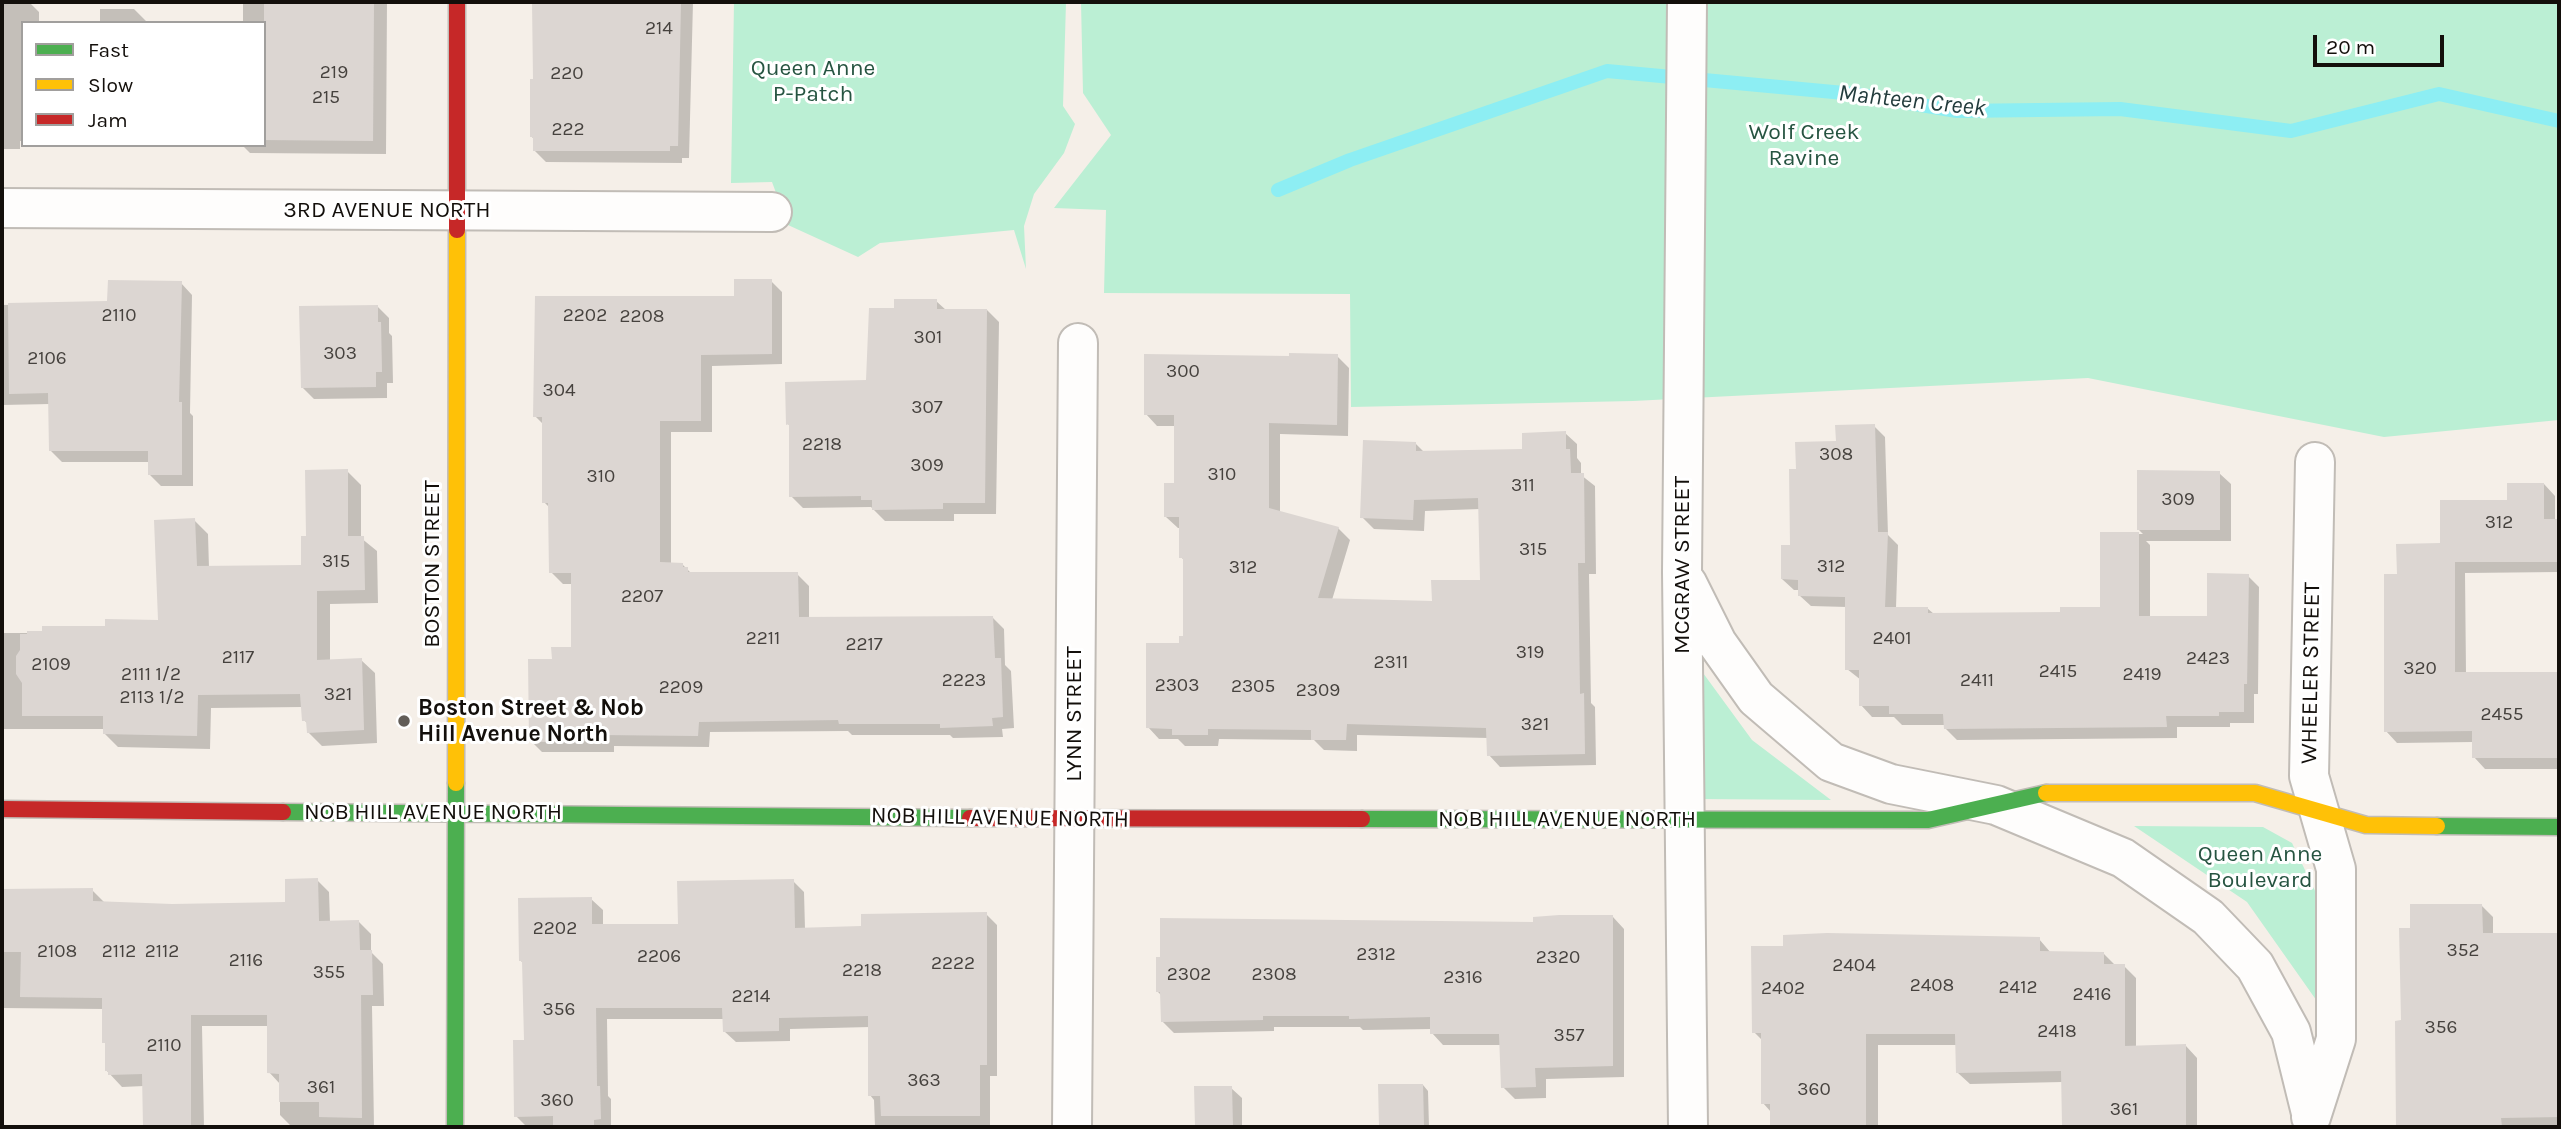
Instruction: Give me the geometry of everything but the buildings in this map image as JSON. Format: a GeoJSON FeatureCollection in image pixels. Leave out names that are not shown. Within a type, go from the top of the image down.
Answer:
{"type":"FeatureCollection","features":[{"type":"Feature","properties":{"kind":"street","name":"BOSTON STREET"},"geometry":{"type":"LineString","coordinates":[[454,1127],[457,2]]}},
{"type":"Feature","properties":{"kind":"street","name":"MCGRAW STREET"},"geometry":{"type":"LineString","coordinates":[[1687,2],[1682,572],[1688,1127]]}},
{"type":"Feature","properties":{"kind":"street","name":"3RD AVENUE NORTH"},"geometry":{"type":"LineString","coordinates":[[2,208],[772,212]]}},
{"type":"Feature","properties":{"kind":"street","name":"LYNN STREET"},"geometry":{"type":"LineString","coordinates":[[1072,1127],[1078,343]]}},
{"type":"Feature","properties":{"kind":"street","name":"WHEELER STREET"},"geometry":{"type":"LineString","coordinates":[[2311,1120],[2336,1039],[2336,869],[2309,776],[2315,462]]}},
{"type":"Feature","properties":{"kind":"street","name":"NOB HILL AVENUE NORTH"},"geometry":{"type":"LineString","coordinates":[[1682,572],[1717,643],[1756,698],[1830,762],[1891,784],[1996,805],[2123,858],[2208,917],[2255,966],[2291,1032],[2311,1120]]}},
{"type":"Feature","properties":{"kind":"street","name":"NOB HILL AVENUE NORTH"},"geometry":{"type":"LineString","coordinates":[[2,809],[1074,819],[1928,820],[2052,792],[2255,793],[2366,825],[2559,827]]}},
{"type":"Feature","properties":{"kind":"green space","name":"Queen Anne P-Patch"},"geometry":{"type":"Polygon","coordinates":[[[734,2],[1066,2],[1063,106],[1075,124],[1064,153],[1034,194],[1024,226],[1026,269],[1014,230],[880,243],[858,257],[788,225],[772,182],[731,183],[734,2]]]}},
{"type":"Feature","properties":{"kind":"green space","name":"Wolf Creek Ravine"},"geometry":{"type":"Polygon","coordinates":[[[1081,2],[2559,2],[2559,420],[2384,437],[2088,378],[1633,401],[1351,407],[1350,294],[1104,293],[1106,210],[1054,208],[1111,135],[1083,93],[1081,2]]]}},
{"type":"Feature","properties":{"kind":"green space"},"geometry":{"type":"Polygon","coordinates":[[[1695,662],[1752,740],[1831,800],[1697,799],[1695,662]]]}},
{"type":"Feature","properties":{"kind":"green space","name":"Queen Anne Boulevard"},"geometry":{"type":"Polygon","coordinates":[[[2134,826],[2263,827],[2292,843],[2317,895],[2319,1004],[2247,902],[2134,826]]]}},
{"type":"Feature","properties":{"kind":"waterway","name":"Mahteen Creek"},"geometry":{"type":"LineString","coordinates":[[1278,190],[1350,160],[1607,71],[1855,94],[1957,111],[2120,109],[2291,131],[2439,94],[2559,121]]}},
{"type":"Feature","properties":{"kind":"traffic: fast"},"geometry":{"type":"LineString","coordinates":[[455,1127],[456,783]]}},
{"type":"Feature","properties":{"kind":"traffic: fast"},"geometry":{"type":"LineString","coordinates":[[1362,819],[1928,820],[2046,793]]}},
{"type":"Feature","properties":{"kind":"traffic: fast"},"geometry":{"type":"LineString","coordinates":[[283,812],[970,818]]}},
{"type":"Feature","properties":{"kind":"traffic: fast"},"geometry":{"type":"LineString","coordinates":[[2437,826],[2559,827]]}},
{"type":"Feature","properties":{"kind":"traffic: slow"},"geometry":{"type":"LineString","coordinates":[[456,783],[457,230]]}},
{"type":"Feature","properties":{"kind":"traffic: slow"},"geometry":{"type":"LineString","coordinates":[[2046,793],[2255,793],[2366,825],[2437,826]]}},
{"type":"Feature","properties":{"kind":"traffic: jam"},"geometry":{"type":"LineString","coordinates":[[457,2],[457,230]]}},
{"type":"Feature","properties":{"kind":"traffic: jam"},"geometry":{"type":"LineString","coordinates":[[2,809],[283,812]]}},
{"type":"Feature","properties":{"kind":"traffic: jam"},"geometry":{"type":"LineString","coordinates":[[970,818],[1362,819]]}},
{"type":"Feature","properties":{"kind":"place","name":"Boston Street & Nob Hill Avenue North"},"geometry":{"type":"Point","coordinates":[404,721]}}]}
